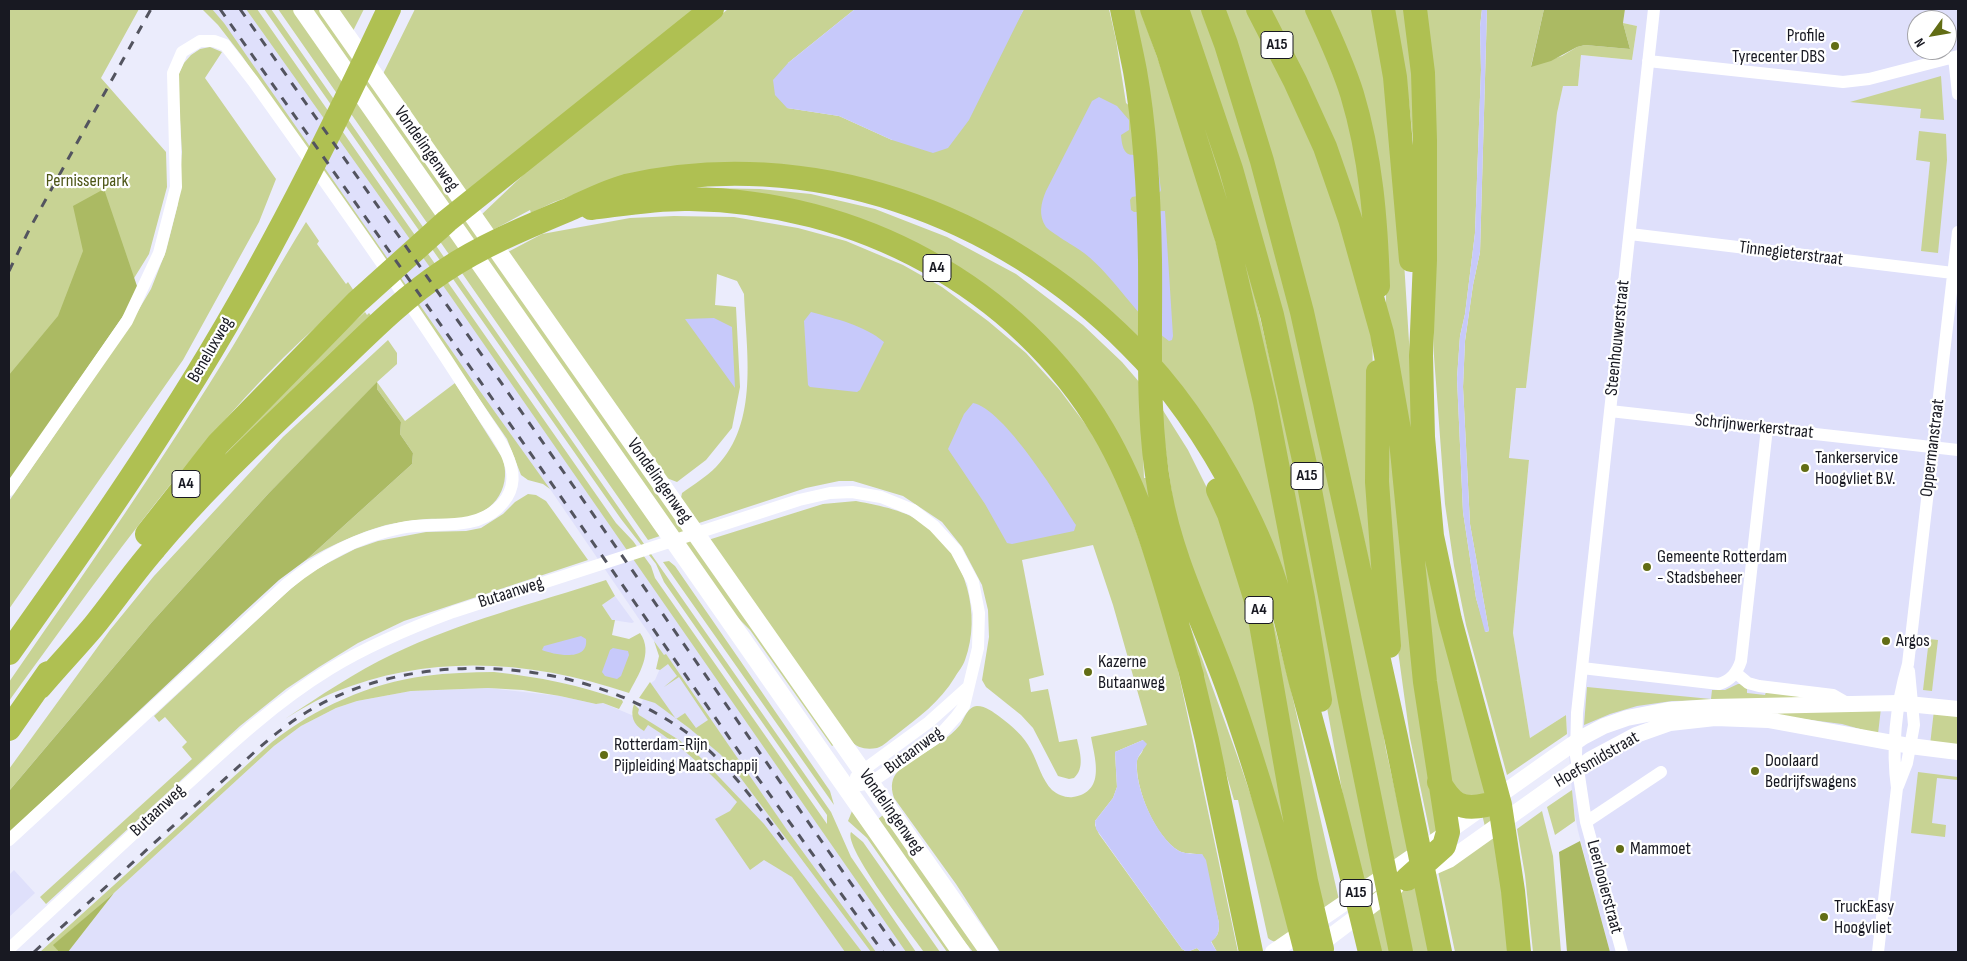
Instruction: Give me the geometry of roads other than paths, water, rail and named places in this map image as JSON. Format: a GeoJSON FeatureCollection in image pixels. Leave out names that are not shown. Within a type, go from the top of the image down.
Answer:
{"type":"FeatureCollection","features":[{"type":"Feature","properties":{"kind":"highway","name":"A4"},"geometry":{"type":"LineString","coordinates":[[40,687],[83,615],[218,444],[357,302],[421,244],[500,178],[712,9]]}},
{"type":"Feature","properties":{"kind":"highway"},"geometry":{"type":"LineString","coordinates":[[1122,9],[1135,72],[1144,144],[1148,200],[1152,420],[1164,552],[1192,676]]}},
{"type":"Feature","properties":{"kind":"highway","name":"A15"},"geometry":{"type":"LineString","coordinates":[[1152,9],[1168,52],[1227,238],[1263,393],[1303,598],[1342,833],[1370,952]]}},
{"type":"Feature","properties":{"kind":"highway","name":"A15"},"geometry":{"type":"LineString","coordinates":[[1177,9],[1231,169],[1272,316],[1306,469],[1401,952]]}},
{"type":"Feature","properties":{"kind":"highway","name":"A15"},"geometry":{"type":"LineString","coordinates":[[1213,9],[1226,44],[1262,162],[1302,312],[1396,737],[1440,952]]}},
{"type":"Feature","properties":{"kind":"highway","name":"A15"},"geometry":{"type":"LineString","coordinates":[[1258,9],[1295,81],[1325,147],[1350,219],[1382,333],[1401,441],[1426,682],[1439,782],[1448,832]]}},
{"type":"Feature","properties":{"kind":"highway","name":"A15"},"geometry":{"type":"LineString","coordinates":[[1317,9],[1352,93],[1366,150],[1376,224],[1379,311],[1377,482],[1396,737]]}},
{"type":"Feature","properties":{"kind":"highway"},"geometry":{"type":"LineString","coordinates":[[1384,9],[1395,77],[1414,298],[1421,356]]}},
{"type":"Feature","properties":{"kind":"highway"},"geometry":{"type":"LineString","coordinates":[[1415,9],[1423,73],[1425,260],[1421,356],[1423,437],[1432,536],[1450,620],[1500,805],[1513,891],[1519,952]]}},
{"type":"Feature","properties":{"kind":"highway","name":"Beneluxweg"},"geometry":{"type":"LineString","coordinates":[[9,653],[70,568],[168,422],[245,291],[293,204],[387,17]]}},
{"type":"Feature","properties":{"kind":"highway","name":"A4"},"geometry":{"type":"LineString","coordinates":[[9,728],[40,687],[93,626],[153,549],[240,456],[411,295],[441,273],[468,256],[533,225],[620,188],[667,178],[724,174],[767,175],[827,182],[890,197],[935,213],[983,234],[1036,268],[1092,309],[1132,346],[1195,424],[1224,472],[1259,541],[1278,592],[1342,833]]}},
{"type":"Feature","properties":{"kind":"highway","name":"A4"},"geometry":{"type":"LineString","coordinates":[[563,212],[642,202],[689,199],[766,205],[801,212],[852,226],[909,251],[955,278],[986,300],[1040,346],[1076,388],[1104,431],[1142,512],[1192,676],[1251,952]]}},
{"type":"Feature","properties":{"kind":"highway","name":"A4"},"geometry":{"type":"LineString","coordinates":[[1092,309],[1164,398],[1200,454],[1229,514],[1258,608],[1306,881],[1322,952]]}},
{"type":"Feature","properties":{"kind":"highway"},"geometry":{"type":"LineString","coordinates":[[1159,486],[1167,526],[1178,564],[1212,645],[1251,754],[1280,849],[1307,952]]}},
{"type":"Feature","properties":{"kind":"highway"},"geometry":{"type":"LineString","coordinates":[[1439,782],[1452,802],[1474,808],[1486,805]]}},
{"type":"Feature","properties":{"kind":"highway"},"geometry":{"type":"LineString","coordinates":[[1407,879],[1444,846],[1448,832]]}},
{"type":"Feature","properties":{"kind":"highway","name":"A4"},"geometry":{"type":"LineString","coordinates":[[1246,924],[1265,952]]}},
{"type":"Feature","properties":{"kind":"main road","name":"Vondelingenweg"},"geometry":{"type":"LineString","coordinates":[[302,9],[961,952]]}},
{"type":"Feature","properties":{"kind":"main road","name":"Vondelingenweg"},"geometry":{"type":"LineString","coordinates":[[328,9],[989,952]]}},
{"type":"Feature","properties":{"kind":"street","name":"Steenhouwerstraat"},"geometry":{"type":"LineString","coordinates":[[1586,822],[1576,756],[1577,713],[1654,9]]}},
{"type":"Feature","properties":{"kind":"street"},"geometry":{"type":"LineString","coordinates":[[9,490],[127,321],[159,253],[176,187],[173,73],[182,52],[200,41],[214,41],[226,45],[253,81],[422,322],[504,448],[512,470],[512,488],[505,501],[481,520],[471,523],[413,526],[377,534],[332,552],[308,567],[287,584],[9,840]]}},
{"type":"Feature","properties":{"kind":"street"},"geometry":{"type":"LineString","coordinates":[[1648,61],[1842,82],[1870,79],[1941,60]]}},
{"type":"Feature","properties":{"kind":"street"},"geometry":{"type":"LineString","coordinates":[[1956,60],[1958,94]]}},
{"type":"Feature","properties":{"kind":"street","name":"Oppermanstraat"},"geometry":{"type":"LineString","coordinates":[[1894,744],[1905,703],[1958,232]]}},
{"type":"Feature","properties":{"kind":"street","name":"Tinnegieterstraat"},"geometry":{"type":"LineString","coordinates":[[1630,234],[1953,273]]}},
{"type":"Feature","properties":{"kind":"street","name":"Schrijnwerkerstraat"},"geometry":{"type":"LineString","coordinates":[[1610,411],[1958,450]]}},
{"type":"Feature","properties":{"kind":"street"},"geometry":{"type":"LineString","coordinates":[[1582,668],[1719,684],[1736,673],[1741,661],[1767,428]]}},
{"type":"Feature","properties":{"kind":"street","name":"Butaanweg"},"geometry":{"type":"LineString","coordinates":[[9,949],[226,748],[280,702],[329,669],[362,650],[404,630],[453,612],[799,500],[830,493],[852,492],[881,497],[913,510],[934,526],[956,550],[972,582],[980,612],[978,648],[967,688],[961,702],[939,736],[846,788]]}},
{"type":"Feature","properties":{"kind":"street","name":"Hoefsmidstraat"},"geometry":{"type":"LineString","coordinates":[[1736,673],[1748,682],[1759,686],[1833,695],[1847,703]]}},
{"type":"Feature","properties":{"kind":"street","name":"Butaanweg"},"geometry":{"type":"LineString","coordinates":[[866,777],[929,722],[961,702]]}},
{"type":"Feature","properties":{"kind":"street","name":"Hoefsmidstraat"},"geometry":{"type":"LineString","coordinates":[[1307,952],[1407,879],[1449,860],[1591,760],[1636,735],[1670,723],[1694,719],[1768,713],[1847,703],[1905,703],[1958,709]]}},
{"type":"Feature","properties":{"kind":"street","name":"Oppermanstraat"},"geometry":{"type":"LineString","coordinates":[[1905,703],[1914,725],[1910,746]]}},
{"type":"Feature","properties":{"kind":"street","name":"Hoefsmidstraat"},"geometry":{"type":"LineString","coordinates":[[1273,952],[1583,737],[1604,726],[1627,718],[1668,710],[1768,713],[1894,744],[1958,752]]}},
{"type":"Feature","properties":{"kind":"street"},"geometry":{"type":"LineString","coordinates":[[1878,952],[1897,788],[1894,744]]}},
{"type":"Feature","properties":{"kind":"street"},"geometry":{"type":"LineString","coordinates":[[1897,788],[1907,763],[1910,746]]}},
{"type":"Feature","properties":{"kind":"street"},"geometry":{"type":"LineString","coordinates":[[1586,822],[1660,772]]}},
{"type":"Feature","properties":{"kind":"street","name":"Leerlooierstraat"},"geometry":{"type":"LineString","coordinates":[[1586,822],[1622,952]]}},
{"type":"Feature","properties":{"kind":"water"},"geometry":{"type":"Polygon","coordinates":[[[855,9],[1024,9],[969,120],[948,148],[933,153],[892,140],[839,116],[787,108],[775,95],[773,80],[788,63],[855,9]]]}},
{"type":"Feature","properties":{"kind":"water"},"geometry":{"type":"Polygon","coordinates":[[[1482,9],[1487,9],[1480,252],[1465,341],[1463,387],[1470,524],[1489,631],[1485,632],[1476,598],[1463,512],[1457,378],[1460,336],[1465,314],[1475,233],[1482,9]]]}},
{"type":"Feature","properties":{"kind":"water"},"geometry":{"type":"Polygon","coordinates":[[[1099,97],[1117,106],[1129,120],[1129,130],[1121,135],[1122,144],[1127,153],[1135,155],[1155,151],[1156,154],[1160,192],[1132,197],[1130,200],[1131,210],[1134,212],[1165,211],[1173,336],[1172,340],[1169,341],[1146,321],[1095,263],[1084,253],[1048,229],[1043,222],[1041,214],[1046,191],[1092,101],[1099,97]]]}},
{"type":"Feature","properties":{"kind":"water"},"geometry":{"type":"Polygon","coordinates":[[[811,312],[859,327],[884,342],[860,390],[857,392],[810,387],[808,385],[804,321],[811,312]]]}},
{"type":"Feature","properties":{"kind":"water"},"geometry":{"type":"Polygon","coordinates":[[[714,318],[732,327],[735,388],[685,319],[714,318]]]}},
{"type":"Feature","properties":{"kind":"water"},"geometry":{"type":"Polygon","coordinates":[[[973,403],[986,409],[1000,421],[1029,456],[1076,525],[1074,531],[1012,544],[1007,543],[985,504],[948,449],[964,414],[973,403]]]}},
{"type":"Feature","properties":{"kind":"water"},"geometry":{"type":"Polygon","coordinates":[[[581,636],[586,639],[586,646],[577,654],[562,655],[542,650],[544,646],[581,636]]]}},
{"type":"Feature","properties":{"kind":"water"},"geometry":{"type":"Polygon","coordinates":[[[613,648],[628,651],[629,655],[621,676],[617,679],[605,676],[602,672],[610,650],[613,648]]]}},
{"type":"Feature","properties":{"kind":"water"},"geometry":{"type":"Polygon","coordinates":[[[1143,740],[1147,744],[1137,761],[1137,772],[1148,811],[1162,835],[1170,844],[1179,851],[1202,854],[1206,860],[1219,923],[1218,934],[1211,942],[1217,952],[1201,952],[1197,948],[1187,952],[1182,949],[1096,829],[1095,821],[1113,798],[1117,787],[1115,752],[1143,740]]]}},
{"type":"Feature","properties":{"kind":"railway"},"geometry":{"type":"LineString","coordinates":[[9,271],[30,228],[151,9]]}},
{"type":"Feature","properties":{"kind":"railway"},"geometry":{"type":"LineString","coordinates":[[220,9],[742,756],[883,952]]}},
{"type":"Feature","properties":{"kind":"railway"},"geometry":{"type":"LineString","coordinates":[[240,9],[899,952]]}},
{"type":"Feature","properties":{"kind":"railway"},"geometry":{"type":"LineString","coordinates":[[34,952],[280,730],[315,707],[352,690],[394,677],[438,670],[483,668],[529,672],[574,681],[617,695],[657,714],[694,738],[721,762],[788,846]]}},
{"type":"Feature","properties":{"kind":"place","name":"Profile Tyrecenter DBS"},"geometry":{"type":"Point","coordinates":[1835,46]}},
{"type":"Feature","properties":{"kind":"place","name":"Tankerservice Hoogvliet B.V."},"geometry":{"type":"Point","coordinates":[1805,468]}},
{"type":"Feature","properties":{"kind":"place","name":"Gemeente Rotterdam - Stadsbeheer"},"geometry":{"type":"Point","coordinates":[1647,567]}},
{"type":"Feature","properties":{"kind":"place","name":"Argos"},"geometry":{"type":"Point","coordinates":[1886,641]}},
{"type":"Feature","properties":{"kind":"place","name":"Kazerne Butaanweg"},"geometry":{"type":"Point","coordinates":[1088,672]}},
{"type":"Feature","properties":{"kind":"place","name":"Rotterdam-Rijn Pijpleiding Maatschappij"},"geometry":{"type":"Point","coordinates":[604,755]}},
{"type":"Feature","properties":{"kind":"place","name":"Doolaard Bedrijfswagens"},"geometry":{"type":"Point","coordinates":[1755,771]}},
{"type":"Feature","properties":{"kind":"place","name":"Mammoet"},"geometry":{"type":"Point","coordinates":[1620,849]}},
{"type":"Feature","properties":{"kind":"place","name":"TruckEasy Hoogvliet"},"geometry":{"type":"Point","coordinates":[1824,917]}},
{"type":"Feature","properties":{"kind":"park label","name":"Pernisserpark"},"geometry":{"type":"Point","coordinates":[87,181]}}]}
